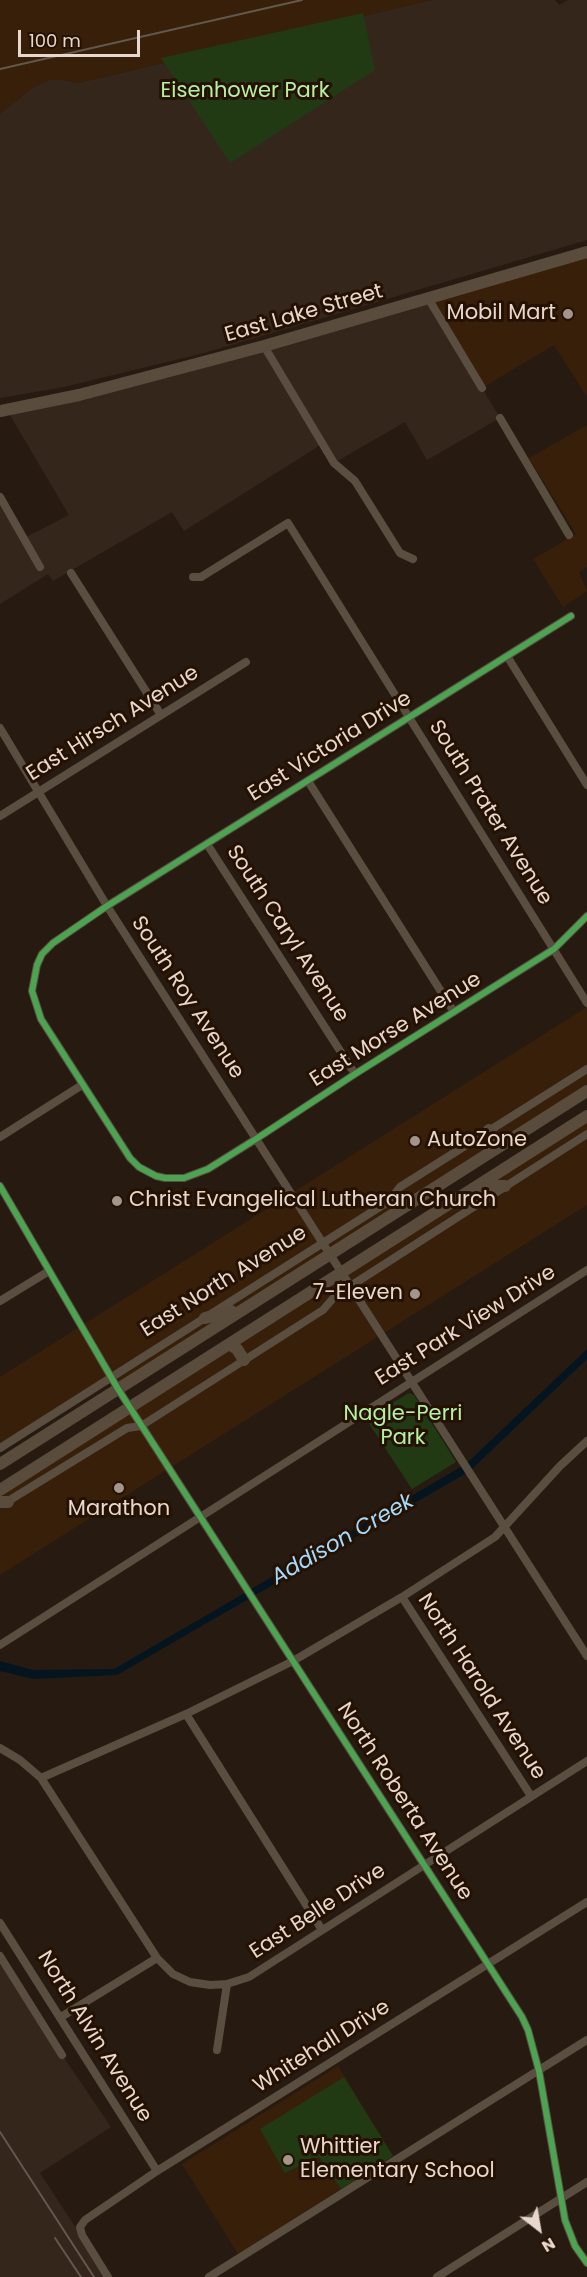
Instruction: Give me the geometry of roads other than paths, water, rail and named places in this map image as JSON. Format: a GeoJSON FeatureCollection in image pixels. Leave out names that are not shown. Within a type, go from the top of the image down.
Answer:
{"type":"FeatureCollection","features":[{"type":"Feature","properties":{"kind":"main road","name":"East Lake Street"},"geometry":{"type":"LineString","coordinates":[[0,411],[86,393],[264,346],[587,252]]}},
{"type":"Feature","properties":{"kind":"main road","name":"East North Avenue"},"geometry":{"type":"LineString","coordinates":[[2,1462],[587,1091]]}},
{"type":"Feature","properties":{"kind":"main road"},"geometry":{"type":"LineString","coordinates":[[0,1490],[587,1116]]}},
{"type":"Feature","properties":{"kind":"main road"},"geometry":{"type":"LineString","coordinates":[[489,1131],[499,1146]]}},
{"type":"Feature","properties":{"kind":"main road"},"geometry":{"type":"LineString","coordinates":[[461,1196],[492,1186],[505,1186]]}},
{"type":"Feature","properties":{"kind":"main road"},"geometry":{"type":"LineString","coordinates":[[205,1318],[252,1304]]}},
{"type":"Feature","properties":{"kind":"main road"},"geometry":{"type":"LineString","coordinates":[[229,1344],[237,1349],[244,1360]]}},
{"type":"Feature","properties":{"kind":"street"},"geometry":{"type":"LineString","coordinates":[[428,298],[482,388]]}},
{"type":"Feature","properties":{"kind":"street"},"geometry":{"type":"LineString","coordinates":[[264,346],[334,463],[355,481],[400,553],[413,559]]}},
{"type":"Feature","properties":{"kind":"street"},"geometry":{"type":"LineString","coordinates":[[500,418],[569,535]]}},
{"type":"Feature","properties":{"kind":"street"},"geometry":{"type":"LineString","coordinates":[[0,497],[40,567]]}},
{"type":"Feature","properties":{"kind":"street","name":"South Prater Avenue"},"geometry":{"type":"LineString","coordinates":[[193,577],[201,577],[288,523],[587,1003]]}},
{"type":"Feature","properties":{"kind":"street"},"geometry":{"type":"LineString","coordinates":[[71,573],[162,716]]}},
{"type":"Feature","properties":{"kind":"street","name":"East Victoria Drive"},"geometry":{"type":"LineString","coordinates":[[82,1086],[41,1019],[32,990],[33,978],[42,954],[53,943],[107,906],[571,616]]}},
{"type":"Feature","properties":{"kind":"street"},"geometry":{"type":"LineString","coordinates":[[507,656],[584,773],[587,785]]}},
{"type":"Feature","properties":{"kind":"street","name":"East Hirsch Avenue"},"geometry":{"type":"LineString","coordinates":[[0,816],[246,663]]}},
{"type":"Feature","properties":{"kind":"street","name":"South Roy Avenue"},"geometry":{"type":"LineString","coordinates":[[0,728],[107,906],[321,1244],[587,1656]]}},
{"type":"Feature","properties":{"kind":"street"},"geometry":{"type":"LineString","coordinates":[[308,780],[454,1012]]}},
{"type":"Feature","properties":{"kind":"street","name":"South Caryl Avenue"},"geometry":{"type":"LineString","coordinates":[[207,844],[355,1074]]}},
{"type":"Feature","properties":{"kind":"street","name":"East Morse Avenue"},"geometry":{"type":"LineString","coordinates":[[82,1086],[130,1158],[139,1167],[156,1176],[174,1179],[193,1176],[256,1139],[554,949],[587,916]]}},
{"type":"Feature","properties":{"kind":"street","name":"East North Avenue"},"geometry":{"type":"LineString","coordinates":[[0,1448],[389,1201],[400,1187],[587,1069]]}},
{"type":"Feature","properties":{"kind":"street"},"geometry":{"type":"LineString","coordinates":[[0,1137],[82,1086]]}},
{"type":"Feature","properties":{"kind":"street"},"geometry":{"type":"LineString","coordinates":[[3,1504],[127,1428],[141,1426],[323,1310],[336,1295],[587,1134]]}},
{"type":"Feature","properties":{"kind":"street","name":"North Roberta Avenue"},"geometry":{"type":"LineString","coordinates":[[0,1186],[129,1407],[522,2017],[528,2030],[538,2071],[565,2220],[575,2246],[587,2263]]}},
{"type":"Feature","properties":{"kind":"street"},"geometry":{"type":"LineString","coordinates":[[0,1301],[49,1270]]}},
{"type":"Feature","properties":{"kind":"street","name":"East Park View Drive"},"geometry":{"type":"LineString","coordinates":[[0,1645],[587,1270]]}},
{"type":"Feature","properties":{"kind":"street"},"geometry":{"type":"LineString","coordinates":[[40,1778],[186,1714],[293,1661],[402,1597],[495,1537],[560,1466],[587,1441]]}},
{"type":"Feature","properties":{"kind":"street","name":"North Harold Avenue"},"geometry":{"type":"LineString","coordinates":[[402,1597],[531,1796]]}},
{"type":"Feature","properties":{"kind":"street"},"geometry":{"type":"LineString","coordinates":[[186,1714],[322,1930]]}},
{"type":"Feature","properties":{"kind":"street","name":"East Belle Drive"},"geometry":{"type":"LineString","coordinates":[[0,1748],[21,1760],[40,1778],[157,1958],[173,1974],[190,1982],[210,1985],[227,1984],[249,1977],[587,1761]]}},
{"type":"Feature","properties":{"kind":"street","name":"Whitehall Drive"},"geometry":{"type":"LineString","coordinates":[[108,2277],[85,2242],[80,2227],[90,2216],[587,1902]]}},
{"type":"Feature","properties":{"kind":"street","name":"North Alvin Avenue"},"geometry":{"type":"LineString","coordinates":[[0,1923],[158,2171]]}},
{"type":"Feature","properties":{"kind":"street"},"geometry":{"type":"LineString","coordinates":[[0,1957],[62,2055]]}},
{"type":"Feature","properties":{"kind":"street"},"geometry":{"type":"LineString","coordinates":[[61,2017],[157,1958]]}},
{"type":"Feature","properties":{"kind":"street"},"geometry":{"type":"LineString","coordinates":[[217,2050],[227,1984]]}},
{"type":"Feature","properties":{"kind":"street"},"geometry":{"type":"LineString","coordinates":[[209,2277],[587,2040]]}},
{"type":"Feature","properties":{"kind":"street"},"geometry":{"type":"LineString","coordinates":[[437,2277],[587,2182]]}},
{"type":"Feature","properties":{"kind":"water","name":"Addison Creek"},"geometry":{"type":"Polygon","coordinates":[[[587,1349],[587,1359],[470,1471],[117,1675],[33,1679],[0,1671],[0,1661],[33,1670],[114,1669],[466,1464],[587,1349]]]}},
{"type":"Feature","properties":{"kind":"railway"},"geometry":{"type":"LineString","coordinates":[[0,69],[302,0]]}},
{"type":"Feature","properties":{"kind":"railway"},"geometry":{"type":"LineString","coordinates":[[0,2132],[94,2277]]}},
{"type":"Feature","properties":{"kind":"railway"},"geometry":{"type":"LineString","coordinates":[[55,2238],[81,2277]]}},
{"type":"Feature","properties":{"kind":"place","name":"Mobil Mart"},"geometry":{"type":"Point","coordinates":[568,314]}},
{"type":"Feature","properties":{"kind":"place","name":"AutoZone"},"geometry":{"type":"Point","coordinates":[415,1141]}},
{"type":"Feature","properties":{"kind":"place","name":"Christ Evangelical Lutheran Church"},"geometry":{"type":"Point","coordinates":[117,1201]}},
{"type":"Feature","properties":{"kind":"place","name":"7-Eleven"},"geometry":{"type":"Point","coordinates":[415,1294]}},
{"type":"Feature","properties":{"kind":"place","name":"Marathon"},"geometry":{"type":"Point","coordinates":[119,1488]}},
{"type":"Feature","properties":{"kind":"place","name":"Whittier Elementary School"},"geometry":{"type":"Point","coordinates":[288,2160]}},
{"type":"Feature","properties":{"kind":"park label","name":"Eisenhower Park"},"geometry":{"type":"Point","coordinates":[245,92]}},
{"type":"Feature","properties":{"kind":"park label","name":"Nagle-Perri Park"},"geometry":{"type":"Point","coordinates":[403,1427]}}]}
